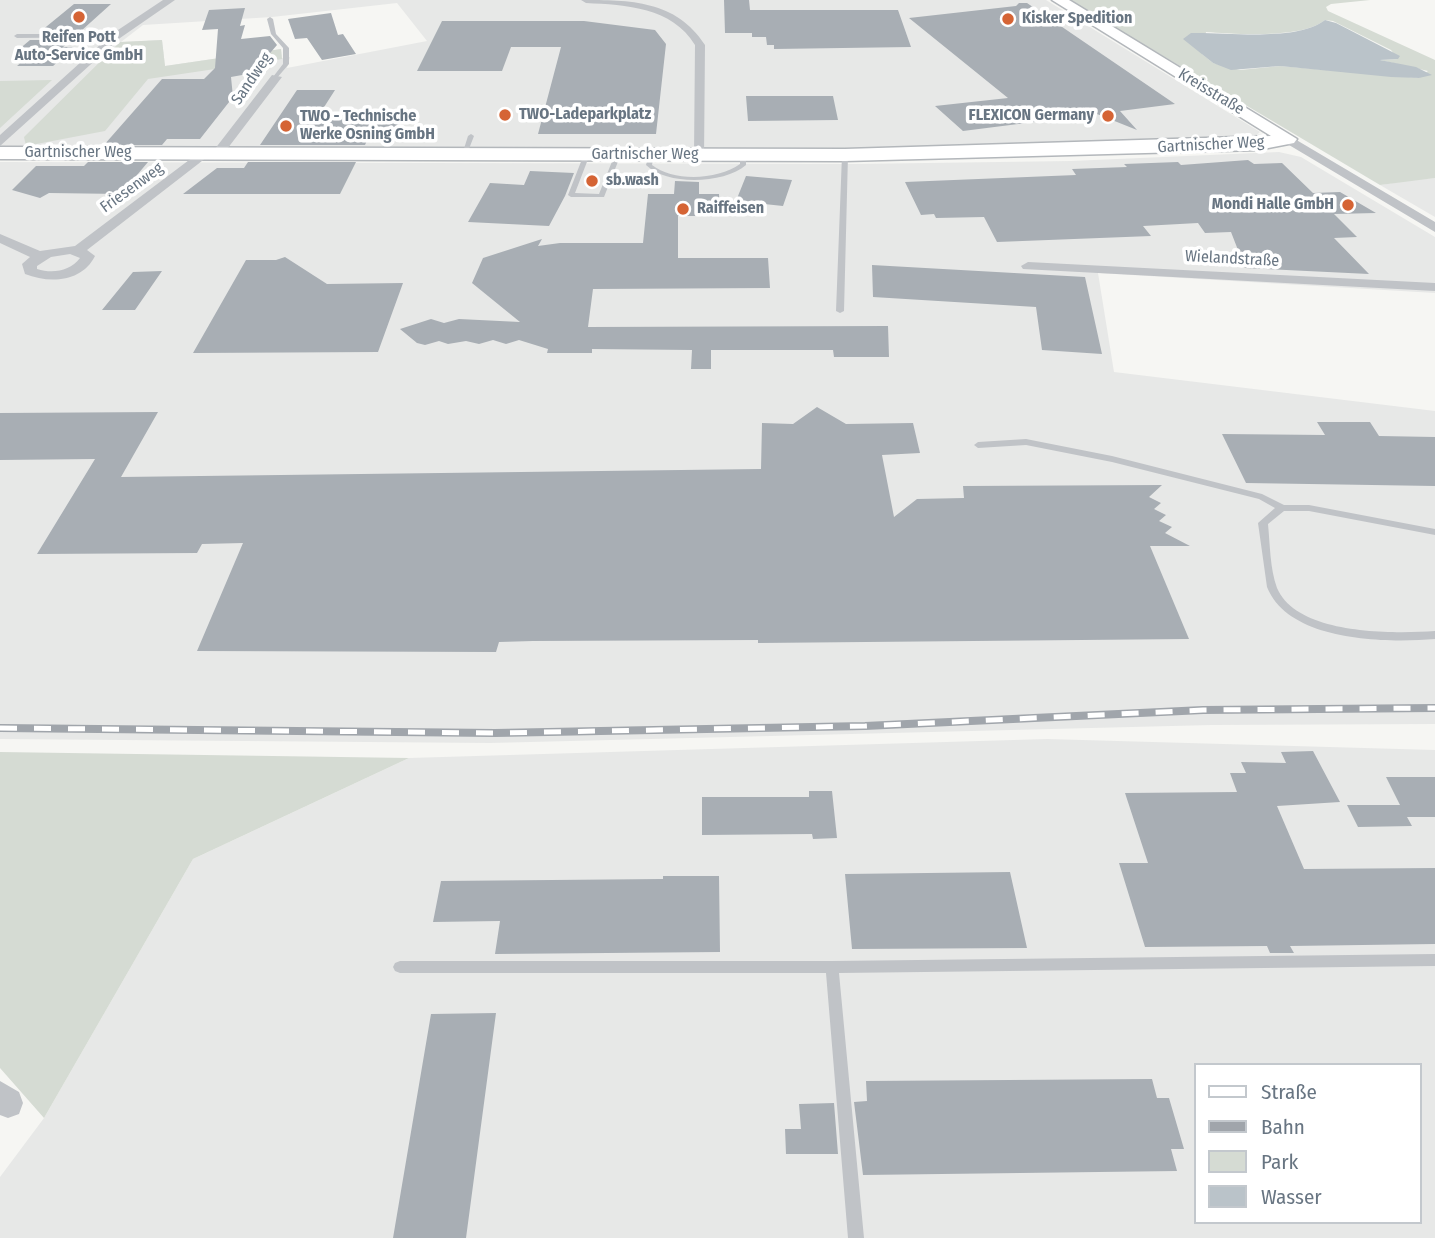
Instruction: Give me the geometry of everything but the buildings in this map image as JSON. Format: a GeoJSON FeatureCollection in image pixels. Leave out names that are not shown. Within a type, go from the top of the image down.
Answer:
{"type":"FeatureCollection","features":[{"type":"Feature","properties":{"kind":"street"},"geometry":{"type":"LineString","coordinates":[[0,142],[116,36],[170,0]]}},
{"type":"Feature","properties":{"kind":"street"},"geometry":{"type":"LineString","coordinates":[[586,0],[649,9],[685,24],[695,34],[700,45],[700,155]]}},
{"type":"Feature","properties":{"kind":"street","name":"Kreisstraße"},"geometry":{"type":"LineString","coordinates":[[1059,0],[1435,228]]}},
{"type":"Feature","properties":{"kind":"street","name":"Sandweg"},"geometry":{"type":"LineString","coordinates":[[211,154],[276,77]]}},
{"type":"Feature","properties":{"kind":"street","name":"Gartnischer Weg"},"geometry":{"type":"LineString","coordinates":[[0,153],[211,154],[467,145],[587,154],[845,155],[1258,144],[1289,139]]}},
{"type":"Feature","properties":{"kind":"street","name":"Friesenweg"},"geometry":{"type":"LineString","coordinates":[[40,256],[63,249],[78,250],[211,154]]}},
{"type":"Feature","properties":{"kind":"street"},"geometry":{"type":"LineString","coordinates":[[0,238],[40,256],[29,264],[30,271],[41,276],[59,275],[78,269],[88,256],[78,250]]}},
{"type":"Feature","properties":{"kind":"street","name":"Wielandstraße"},"geometry":{"type":"LineString","coordinates":[[1028,266],[1435,287]]}},
{"type":"Feature","properties":{"kind":"lane","name":"Sandweg"},"geometry":{"type":"LineString","coordinates":[[270,19],[274,34],[286,48],[286,64],[276,77]]}},
{"type":"Feature","properties":{"kind":"lane"},"geometry":{"type":"LineString","coordinates":[[17,36],[116,36]]}},
{"type":"Feature","properties":{"kind":"lane"},"geometry":{"type":"LineString","coordinates":[[587,154],[571,195],[602,196],[618,154]]}},
{"type":"Feature","properties":{"kind":"lane"},"geometry":{"type":"LineString","coordinates":[[651,155],[649,165],[657,173],[672,176],[717,176],[739,169],[743,165],[743,155]]}},
{"type":"Feature","properties":{"kind":"lane"},"geometry":{"type":"LineString","coordinates":[[840,311],[845,155]]}},
{"type":"Feature","properties":{"kind":"lane"},"geometry":{"type":"LineString","coordinates":[[978,445],[1026,442],[1112,459],[1262,497],[1282,508],[1309,508],[1435,532]]}},
{"type":"Feature","properties":{"kind":"lane"},"geometry":{"type":"LineString","coordinates":[[1282,508],[1263,523],[1273,592],[1289,608],[1317,625],[1353,634],[1416,637],[1435,635]]}},
{"type":"Feature","properties":{"kind":"lane"},"geometry":{"type":"LineString","coordinates":[[400,967],[832,967],[1435,960]]}},
{"type":"Feature","properties":{"kind":"lane"},"geometry":{"type":"LineString","coordinates":[[832,967],[856,1238]]}},
{"type":"Feature","properties":{"kind":"shaded area"},"geometry":{"type":"Polygon","coordinates":[[[0,0],[1046,0],[1260,132],[1253,138],[918,150],[0,149],[0,0]],[[397,3],[272,17],[143,25],[121,42],[162,40],[165,66],[281,49],[282,58],[290,57],[287,68],[427,41],[397,3]]]}},
{"type":"Feature","properties":{"kind":"shaded area"},"geometry":{"type":"Polygon","coordinates":[[[1279,152],[1301,157],[1435,237],[1435,293],[1098,273],[1114,372],[1435,411],[1435,724],[1212,725],[490,743],[0,739],[0,162],[854,164],[1071,161],[1279,152]]]}},
{"type":"Feature","properties":{"kind":"shaded area"},"geometry":{"type":"Polygon","coordinates":[[[1435,178],[1435,217],[1380,185],[1410,180],[1435,178]]]}},
{"type":"Feature","properties":{"kind":"shaded area"},"geometry":{"type":"Polygon","coordinates":[[[1047,739],[1435,750],[1435,1238],[0,1238],[0,1177],[44,1118],[193,859],[409,758],[1047,739]]]}},
{"type":"Feature","properties":{"kind":"green space"},"geometry":{"type":"Polygon","coordinates":[[[1069,0],[1370,0],[1331,4],[1326,7],[1328,11],[1435,60],[1435,178],[1380,185],[1069,0]],[[1325,20],[1315,26],[1285,33],[1206,32],[1202,54],[1213,63],[1240,70],[1280,66],[1419,78],[1428,71],[1380,60],[1398,59],[1391,50],[1333,21],[1325,20]]]}},
{"type":"Feature","properties":{"kind":"green space"},"geometry":{"type":"Polygon","coordinates":[[[162,40],[165,66],[281,49],[282,59],[148,79],[105,131],[26,146],[24,137],[120,42],[162,40]]]}},
{"type":"Feature","properties":{"kind":"green space"},"geometry":{"type":"Polygon","coordinates":[[[52,80],[0,128],[0,81],[52,80]]]}},
{"type":"Feature","properties":{"kind":"green space"},"geometry":{"type":"Polygon","coordinates":[[[0,752],[409,758],[193,859],[44,1118],[0,1068],[0,752]]]}},
{"type":"Feature","properties":{"kind":"water"},"geometry":{"type":"Polygon","coordinates":[[[1325,20],[1400,56],[1398,59],[1380,60],[1416,67],[1432,75],[1419,78],[1391,77],[1280,66],[1231,70],[1213,63],[1183,39],[1191,33],[1280,34],[1313,27],[1325,20]]]}},
{"type":"Feature","properties":{"kind":"railway"},"geometry":{"type":"LineString","coordinates":[[0,728],[495,733],[865,726],[1203,710],[1435,708]]}},
{"type":"Feature","properties":{"kind":"place","name":"Reifen Pott Auto-Service GmbH"},"geometry":{"type":"Point","coordinates":[79,17]}},
{"type":"Feature","properties":{"kind":"place","name":"Kisker Spedition"},"geometry":{"type":"Point","coordinates":[1008,19]}},
{"type":"Feature","properties":{"kind":"place","name":"TWO-Ladeparkplatz"},"geometry":{"type":"Point","coordinates":[505,115]}},
{"type":"Feature","properties":{"kind":"place","name":"FLEXICON Germany"},"geometry":{"type":"Point","coordinates":[1108,116]}},
{"type":"Feature","properties":{"kind":"place","name":"TWO - Technische Werke Osning GmbH"},"geometry":{"type":"Point","coordinates":[286,126]}},
{"type":"Feature","properties":{"kind":"place","name":"sb.wash"},"geometry":{"type":"Point","coordinates":[592,181]}},
{"type":"Feature","properties":{"kind":"place","name":"Mondi Halle GmbH"},"geometry":{"type":"Point","coordinates":[1348,205]}},
{"type":"Feature","properties":{"kind":"place","name":"Raiffeisen"},"geometry":{"type":"Point","coordinates":[683,209]}}]}
